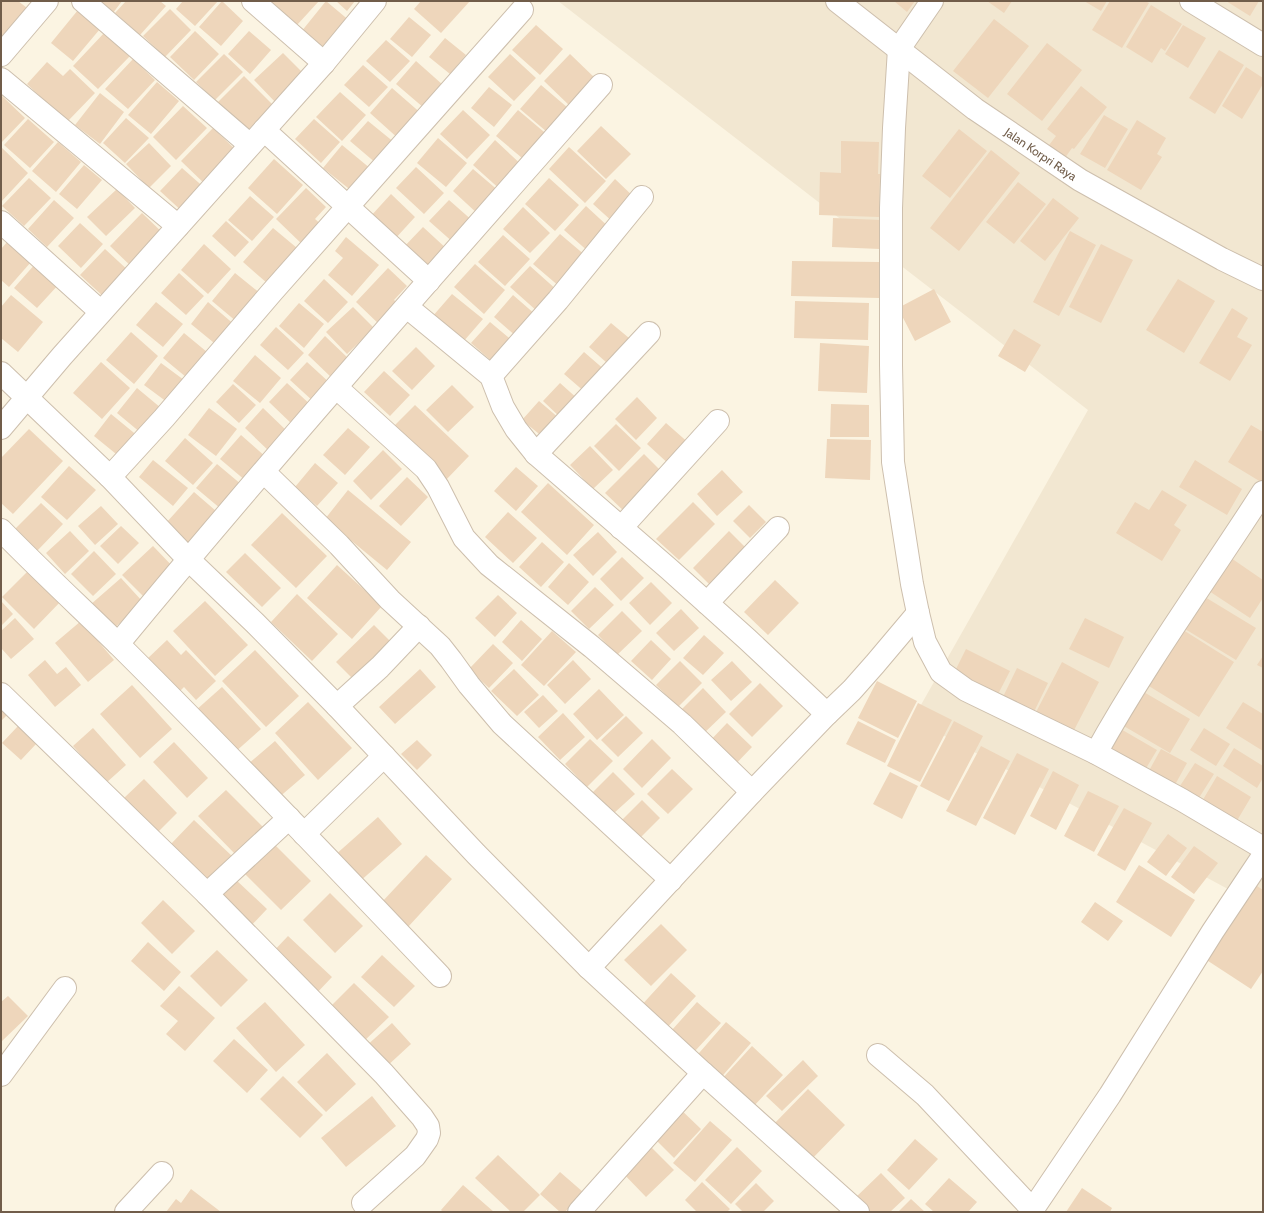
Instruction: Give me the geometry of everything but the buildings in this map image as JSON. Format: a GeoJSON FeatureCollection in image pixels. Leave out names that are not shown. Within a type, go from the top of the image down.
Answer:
{"type":"FeatureCollection","features":[{"type":"Feature","properties":{"kind":"street"},"geometry":{"type":"LineString","coordinates":[[1,54],[47,1]]}},
{"type":"Feature","properties":{"kind":"street"},"geometry":{"type":"LineString","coordinates":[[83,1],[348,208],[429,281]]}},
{"type":"Feature","properties":{"kind":"street"},"geometry":{"type":"LineString","coordinates":[[253,1],[324,62]]}},
{"type":"Feature","properties":{"kind":"street"},"geometry":{"type":"LineString","coordinates":[[1,428],[27,396],[101,312],[324,62],[375,1]]}},
{"type":"Feature","properties":{"kind":"street","name":"Jalan Korpri Raya"},"geometry":{"type":"LineString","coordinates":[[837,1],[975,108],[1080,180],[1222,259],[1263,280]]}},
{"type":"Feature","properties":{"kind":"street"},"geometry":{"type":"LineString","coordinates":[[932,1],[899,49],[891,208],[891,365],[893,462],[918,613],[926,642],[941,672],[966,690],[1096,753],[1182,800],[1263,848]]}},
{"type":"Feature","properties":{"kind":"street"},"geometry":{"type":"LineString","coordinates":[[1191,1],[1263,45]]}},
{"type":"Feature","properties":{"kind":"street"},"geometry":{"type":"LineString","coordinates":[[110,477],[164,418],[272,292],[522,10]]}},
{"type":"Feature","properties":{"kind":"street"},"geometry":{"type":"LineString","coordinates":[[1,79],[178,226]]}},
{"type":"Feature","properties":{"kind":"street"},"geometry":{"type":"LineString","coordinates":[[118,644],[406,307],[601,85]]}},
{"type":"Feature","properties":{"kind":"street"},"geometry":{"type":"LineString","coordinates":[[491,376],[558,300],[642,197]]}},
{"type":"Feature","properties":{"kind":"street"},"geometry":{"type":"LineString","coordinates":[[1,222],[101,312]]}},
{"type":"Feature","properties":{"kind":"street"},"geometry":{"type":"LineString","coordinates":[[406,307],[491,376],[503,408],[516,429],[536,454],[707,603],[827,714]]}},
{"type":"Feature","properties":{"kind":"street"},"geometry":{"type":"LineString","coordinates":[[536,454],[649,333]]}},
{"type":"Feature","properties":{"kind":"street"},"geometry":{"type":"LineString","coordinates":[[1,373],[27,396],[110,477],[189,560],[255,623],[337,706],[476,854],[589,968],[858,1212]]}},
{"type":"Feature","properties":{"kind":"street"},"geometry":{"type":"LineString","coordinates":[[337,388],[429,473],[438,487],[464,538],[489,565],[592,647],[682,724],[752,792]]}},
{"type":"Feature","properties":{"kind":"street"},"geometry":{"type":"LineString","coordinates":[[621,528],[718,421]]}},
{"type":"Feature","properties":{"kind":"street"},"geometry":{"type":"LineString","coordinates":[[264,472],[339,545],[390,600],[440,646],[469,685],[502,724],[671,880]]}},
{"type":"Feature","properties":{"kind":"street"},"geometry":{"type":"LineString","coordinates":[[1096,753],[1154,658],[1263,492]]}},
{"type":"Feature","properties":{"kind":"street"},"geometry":{"type":"LineString","coordinates":[[707,603],[778,528]]}},
{"type":"Feature","properties":{"kind":"street"},"geometry":{"type":"LineString","coordinates":[[1,530],[118,644],[289,818],[440,976]]}},
{"type":"Feature","properties":{"kind":"street"},"geometry":{"type":"LineString","coordinates":[[589,968],[752,792],[875,664],[918,613]]}},
{"type":"Feature","properties":{"kind":"street"},"geometry":{"type":"LineString","coordinates":[[337,706],[380,667],[419,626]]}},
{"type":"Feature","properties":{"kind":"street"},"geometry":{"type":"LineString","coordinates":[[1,694],[207,894],[384,1074],[422,1117],[428,1126],[429,1133],[427,1139],[415,1156],[363,1203]]}},
{"type":"Feature","properties":{"kind":"street"},"geometry":{"type":"LineString","coordinates":[[304,834],[384,756]]}},
{"type":"Feature","properties":{"kind":"street"},"geometry":{"type":"LineString","coordinates":[[207,894],[289,818]]}},
{"type":"Feature","properties":{"kind":"street"},"geometry":{"type":"LineString","coordinates":[[878,1055],[925,1094],[1032,1211],[1110,1095],[1213,931],[1263,856]]}},
{"type":"Feature","properties":{"kind":"street"},"geometry":{"type":"LineString","coordinates":[[1,1075],[65,988]]}},
{"type":"Feature","properties":{"kind":"street"},"geometry":{"type":"LineString","coordinates":[[579,1212],[703,1073]]}},
{"type":"Feature","properties":{"kind":"street"},"geometry":{"type":"LineString","coordinates":[[126,1212],[162,1173]]}},
{"type":"Feature","properties":{"kind":"shaded area"},"geometry":{"type":"Polygon","coordinates":[[[558,1],[1263,1],[1263,908],[913,719],[1088,410],[558,1]]]}}]}
